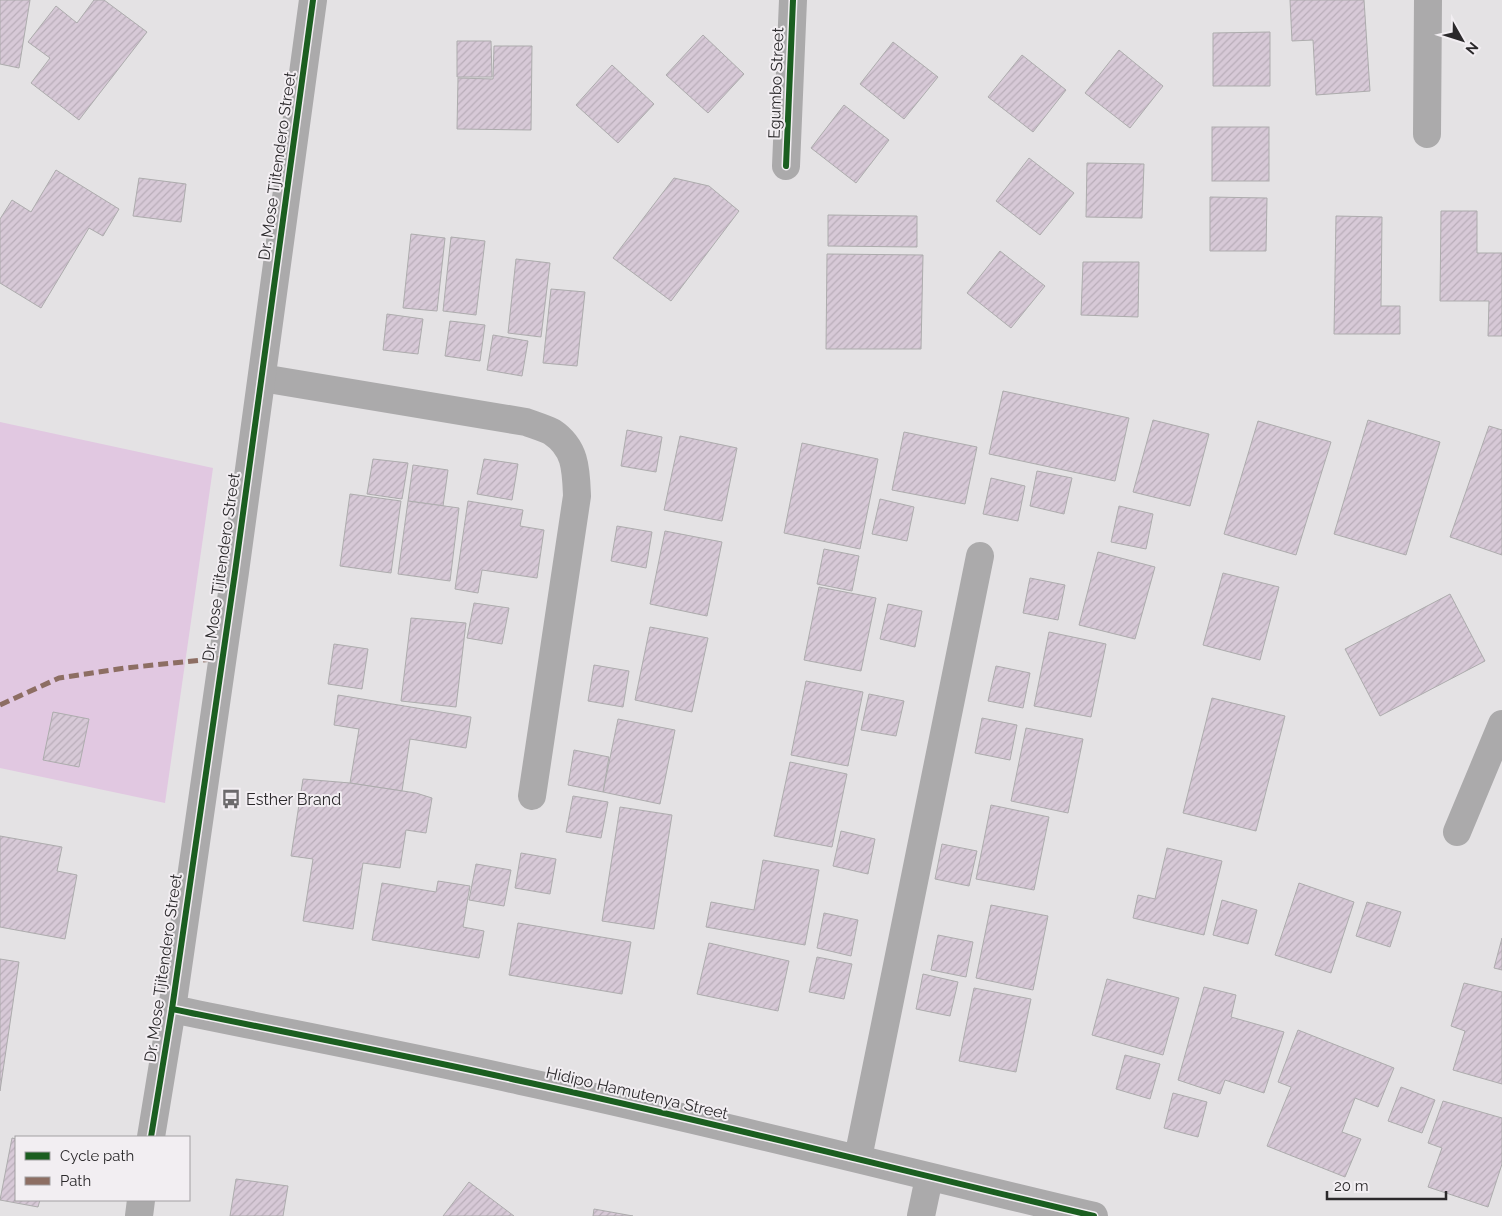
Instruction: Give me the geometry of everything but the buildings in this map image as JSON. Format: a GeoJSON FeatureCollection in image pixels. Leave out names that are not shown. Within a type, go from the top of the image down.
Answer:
{"type":"FeatureCollection","features":[{"type":"Feature","properties":{"kind":"street","name":"Dr. Mose Tjitendero Street"},"geometry":{"type":"LineString","coordinates":[[151,1136],[172,1009],[262,378],[313,0]]}},
{"type":"Feature","properties":{"kind":"street","name":"Egumbo Street"},"geometry":{"type":"LineString","coordinates":[[786,166],[792,0]]}},
{"type":"Feature","properties":{"kind":"street"},"geometry":{"type":"LineString","coordinates":[[1427,134],[1428,0]]}},
{"type":"Feature","properties":{"kind":"street"},"geometry":{"type":"LineString","coordinates":[[262,378],[526,422],[552,432],[574,458],[577,496],[532,796]]}},
{"type":"Feature","properties":{"kind":"street"},"geometry":{"type":"LineString","coordinates":[[858,1158],[980,556]]}},
{"type":"Feature","properties":{"kind":"street"},"geometry":{"type":"LineString","coordinates":[[1457,832],[1502,724]]}},
{"type":"Feature","properties":{"kind":"street","name":"Hidipo Hamutenya Street"},"geometry":{"type":"LineString","coordinates":[[172,1009],[521,1081],[858,1158],[929,1178],[1094,1216]]}},
{"type":"Feature","properties":{"kind":"street"},"geometry":{"type":"LineString","coordinates":[[920,1216],[929,1178]]}},
{"type":"Feature","properties":{"kind":"street"},"geometry":{"type":"LineString","coordinates":[[139,1216],[141,1201]]}},
{"type":"Feature","properties":{"kind":"shaded area"},"geometry":{"type":"Polygon","coordinates":[[[0,422],[213,468],[165,803],[0,768],[0,422]]]}},
{"type":"Feature","properties":{"kind":"marked path"},"geometry":{"type":"LineString","coordinates":[[0,705],[59,678],[125,668],[222,658]]}},
{"type":"Feature","properties":{"kind":"cycle path"},"geometry":{"type":"LineString","coordinates":[[151,1136],[172,1009],[235,572],[313,0]]}},
{"type":"Feature","properties":{"kind":"cycle path"},"geometry":{"type":"LineString","coordinates":[[786,166],[793,0]]}},
{"type":"Feature","properties":{"kind":"cycle path"},"geometry":{"type":"LineString","coordinates":[[172,1009],[434,1062],[593,1097],[1094,1216]]}},
{"type":"Feature","properties":{"kind":"place","name":"Esther Brand"},"geometry":{"type":"Point","coordinates":[231,799]}}]}
